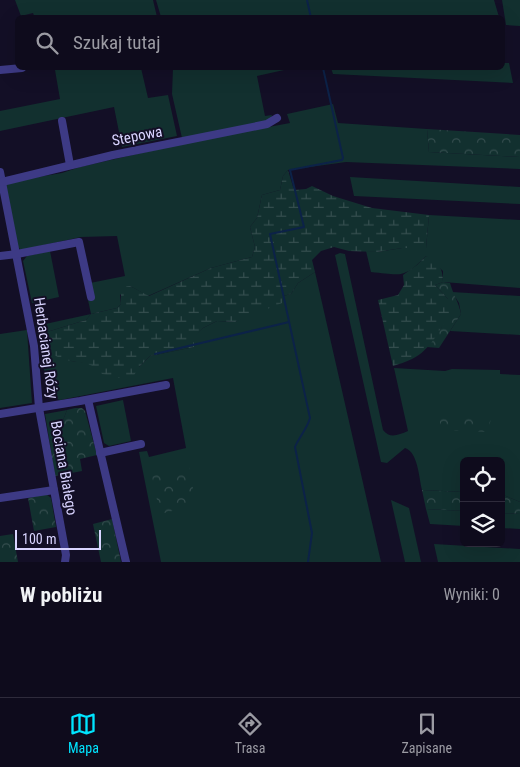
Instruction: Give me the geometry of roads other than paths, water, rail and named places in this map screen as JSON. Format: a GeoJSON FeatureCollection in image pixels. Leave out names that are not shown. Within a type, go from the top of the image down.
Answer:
{"type":"FeatureCollection","features":[{"type":"Feature","properties":{"kind":"street"},"geometry":{"type":"LineString","coordinates":[[0,70],[15,69]]}},
{"type":"Feature","properties":{"kind":"street","name":"Stepowa"},"geometry":{"type":"LineString","coordinates":[[2,182],[147,148],[267,124],[277,118]]}},
{"type":"Feature","properties":{"kind":"street"},"geometry":{"type":"LineString","coordinates":[[62,121],[70,165]]}},
{"type":"Feature","properties":{"kind":"street","name":"Herbacianej Róży"},"geometry":{"type":"LineString","coordinates":[[0,172],[34,346],[39,408],[166,385]]}},
{"type":"Feature","properties":{"kind":"street"},"geometry":{"type":"LineString","coordinates":[[0,256],[79,242],[91,297]]}},
{"type":"Feature","properties":{"kind":"street"},"geometry":{"type":"LineString","coordinates":[[88,400],[126,562]]}},
{"type":"Feature","properties":{"kind":"street"},"geometry":{"type":"LineString","coordinates":[[0,414],[39,408]]}},
{"type":"Feature","properties":{"kind":"street","name":"Bociana Białego"},"geometry":{"type":"LineString","coordinates":[[39,408],[66,555],[65,562]]}},
{"type":"Feature","properties":{"kind":"street"},"geometry":{"type":"LineString","coordinates":[[100,453],[142,444]]}},
{"type":"Feature","properties":{"kind":"street"},"geometry":{"type":"LineString","coordinates":[[0,498],[54,490]]}},
{"type":"Feature","properties":{"kind":"waterway"},"geometry":{"type":"LineString","coordinates":[[307,0],[310,15]]}},
{"type":"Feature","properties":{"kind":"waterway"},"geometry":{"type":"LineString","coordinates":[[308,562],[312,533],[295,447],[310,418],[270,234],[304,227],[290,170],[342,160],[343,158],[323,70]]}},
{"type":"Feature","properties":{"kind":"waterway"},"geometry":{"type":"LineString","coordinates":[[155,354],[289,322]]}}]}
